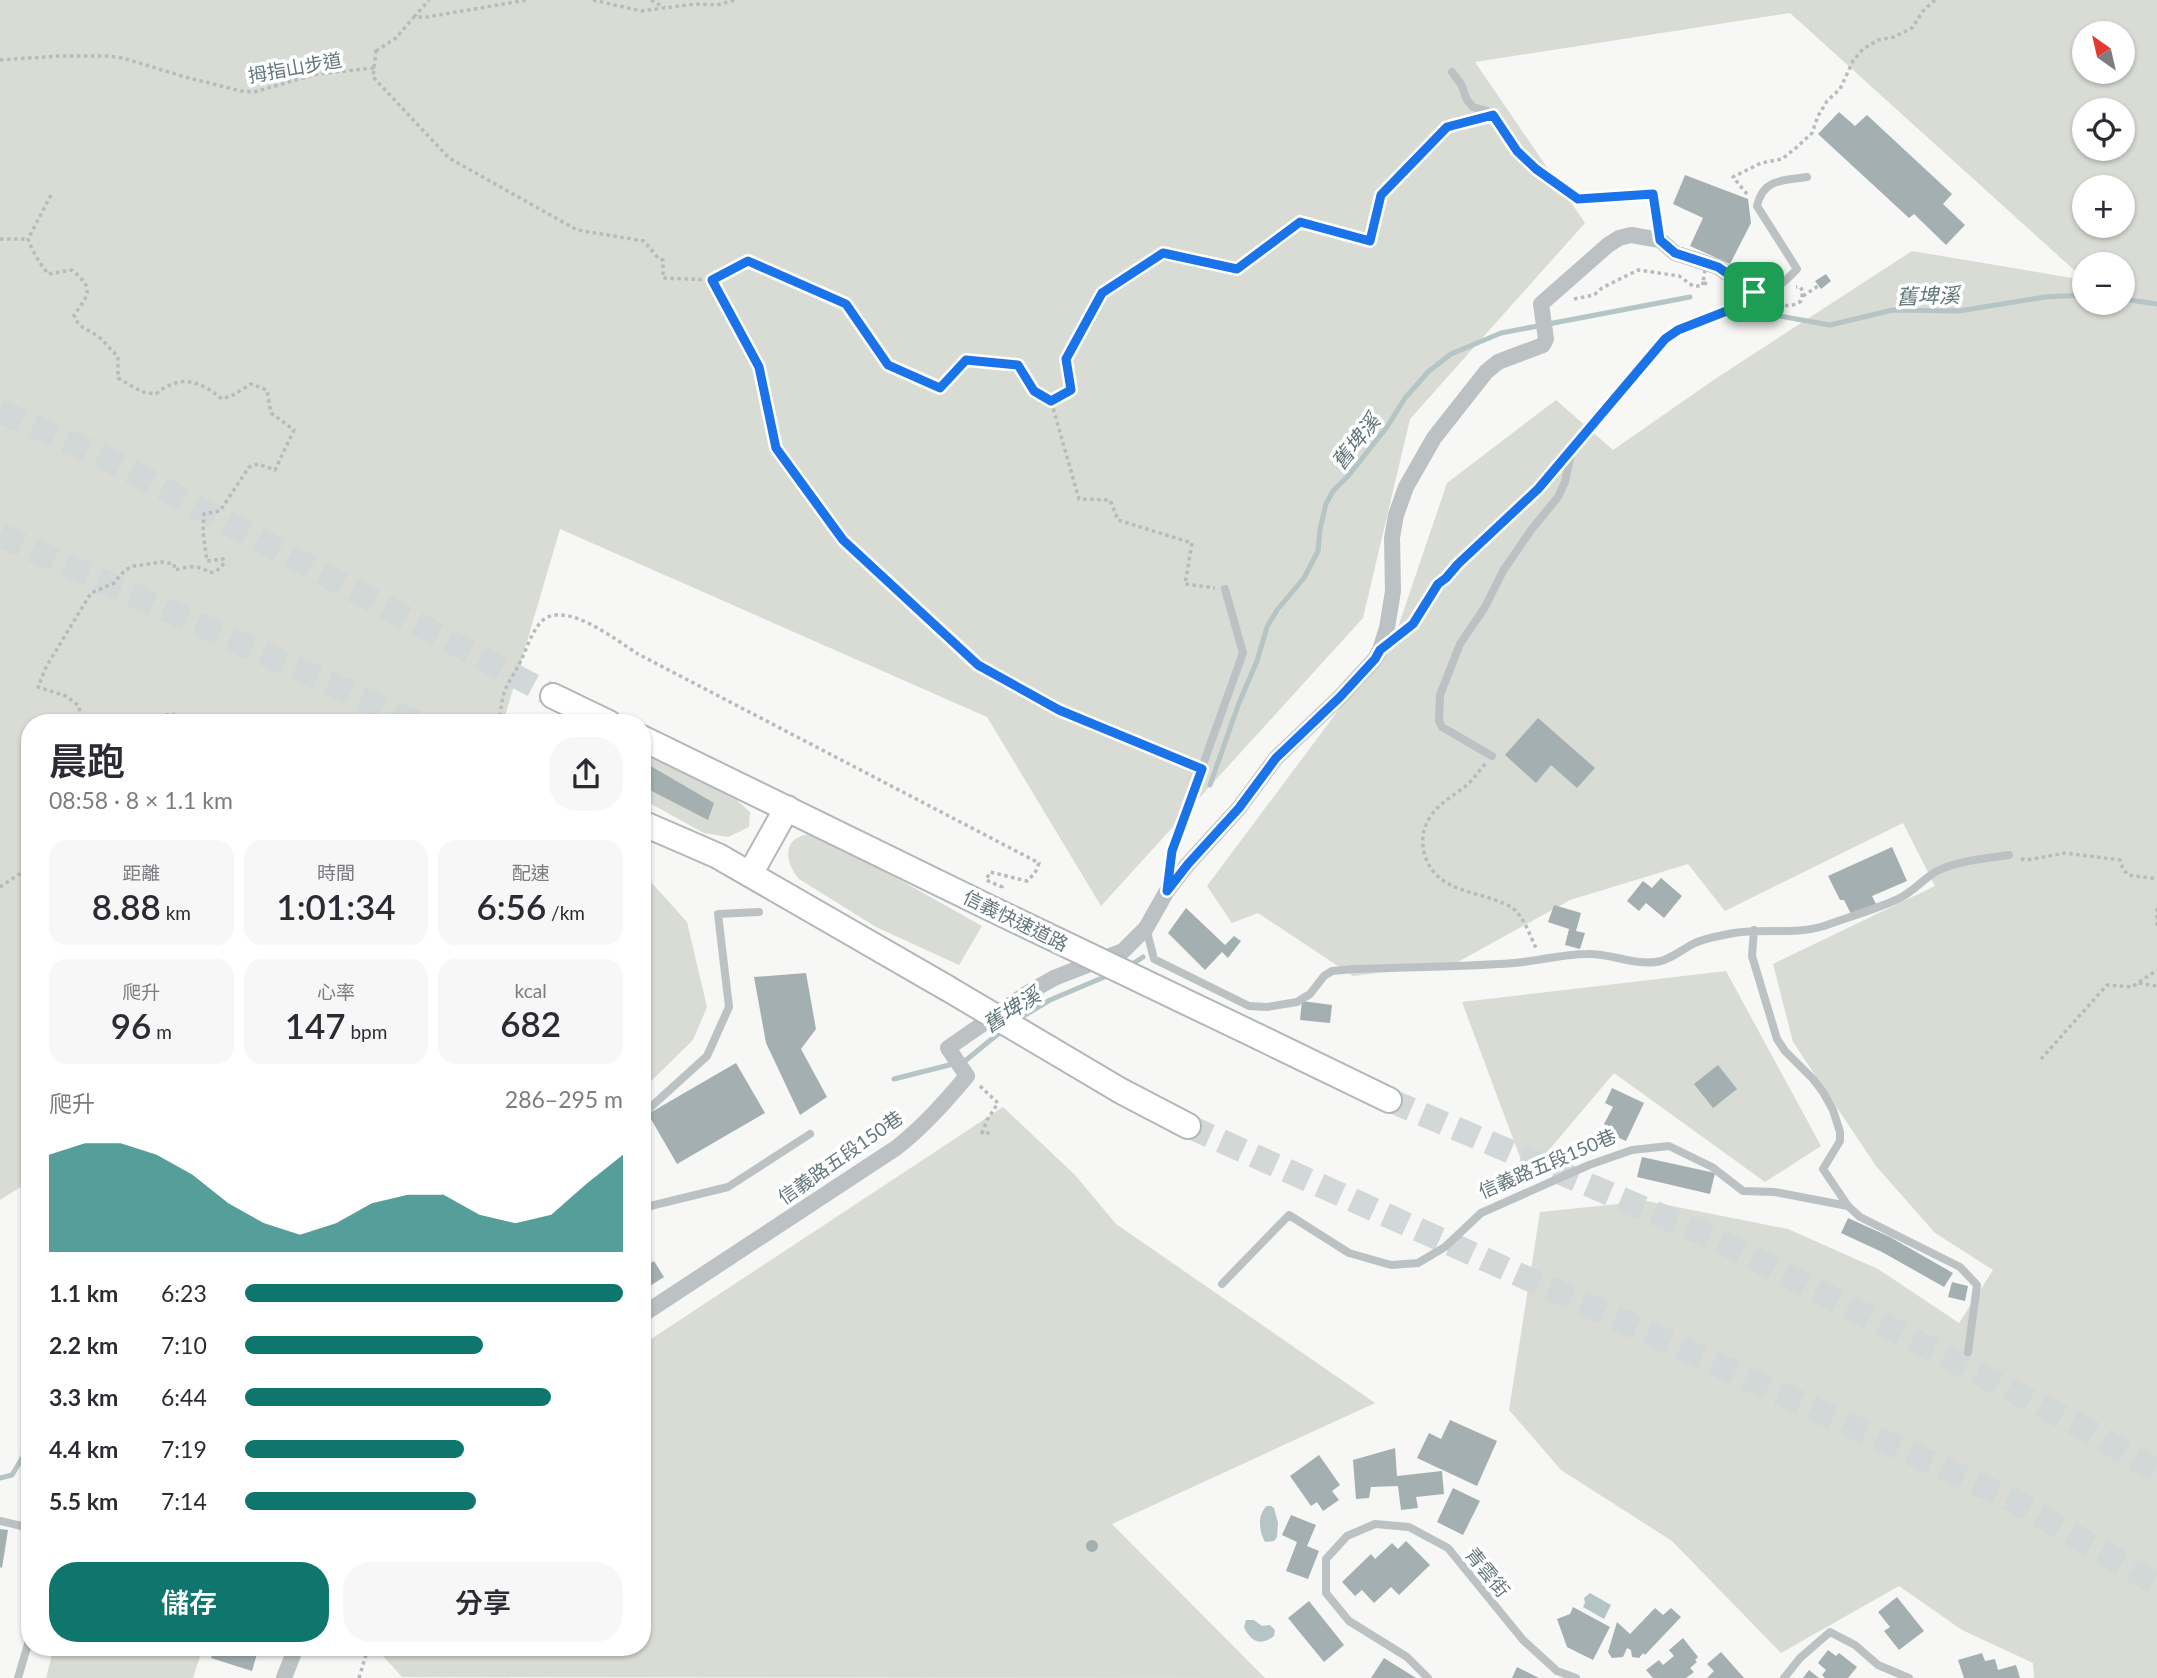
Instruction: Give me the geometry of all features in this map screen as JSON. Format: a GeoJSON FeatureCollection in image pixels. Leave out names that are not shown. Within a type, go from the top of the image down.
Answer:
{"type":"FeatureCollection","features":[{"type":"Feature","properties":{"kind":"highway"},"geometry":{"type":"LineString","coordinates":[[553,696],[590,714]]}},
{"type":"Feature","properties":{"kind":"highway","name":"信義快速道路"},"geometry":{"type":"LineString","coordinates":[[651,742],[787,808],[996,901],[1259,1037],[1390,1100]]}},
{"type":"Feature","properties":{"kind":"highway"},"geometry":{"type":"LineString","coordinates":[[750,874],[787,808]]}},
{"type":"Feature","properties":{"kind":"highway"},"geometry":{"type":"LineString","coordinates":[[651,827],[718,856],[1121,1091],[1188,1126]]}},
{"type":"Feature","properties":{"kind":"street"},"geometry":{"type":"LineString","coordinates":[[967,1076],[948,1048],[1054,978],[1123,951],[1146,928],[1167,891],[1239,808],[1276,758],[1340,697],[1375,659],[1387,628],[1392,591],[1394,526],[1406,487],[1434,438],[1486,372],[1498,362],[1543,345],[1546,339],[1541,304],[1608,245],[1631,235],[1660,240],[1675,253],[1718,267],[1754,292]]}},
{"type":"Feature","properties":{"kind":"street","name":"信義路五段150巷"},"geometry":{"type":"LineString","coordinates":[[651,1309],[896,1148],[943,1105],[967,1076]]}},
{"type":"Feature","properties":{"kind":"street"},"geometry":{"type":"LineString","coordinates":[[284,1678],[293,1656]]}},
{"type":"Feature","properties":{"kind":"lane"},"geometry":{"type":"LineString","coordinates":[[1452,72],[1473,107],[1493,115],[1517,151],[1536,169],[1578,199],[1653,194],[1660,240]]}},
{"type":"Feature","properties":{"kind":"lane"},"geometry":{"type":"LineString","coordinates":[[1458,564],[1538,489],[1665,339],[1678,330],[1742,305],[1754,292],[1766,292],[1781,285],[1797,269],[1757,206],[1760,193],[1771,184],[1807,177]]}},
{"type":"Feature","properties":{"kind":"lane"},"geometry":{"type":"LineString","coordinates":[[1492,757],[1442,727],[1439,721],[1440,695],[1460,644],[1485,607],[1503,571],[1558,497],[1565,482],[1572,451]]}},
{"type":"Feature","properties":{"kind":"lane"},"geometry":{"type":"LineString","coordinates":[[1167,891],[1172,851],[1243,653],[1225,589]]}},
{"type":"Feature","properties":{"kind":"lane"},"geometry":{"type":"LineString","coordinates":[[1146,928],[1154,959],[1249,1006],[1267,1007],[1297,1002],[1310,994],[1324,976],[1332,971],[1496,964],[1587,954],[1610,955],[1636,963],[1661,961],[1695,942],[1708,938],[1785,932],[1848,918],[1899,899],[1937,872],[1981,859],[2009,855]]}},
{"type":"Feature","properties":{"kind":"lane"},"geometry":{"type":"LineString","coordinates":[[651,1107],[707,1056],[729,1007],[718,914],[759,912]]}},
{"type":"Feature","properties":{"kind":"lane","name":"信義路五段150巷"},"geometry":{"type":"LineString","coordinates":[[1753,934],[1752,956],[1777,1039],[1813,1079],[1833,1110],[1840,1132],[1839,1141],[1823,1169],[1848,1206],[1860,1217],[1961,1267],[1977,1285],[1968,1352]]}},
{"type":"Feature","properties":{"kind":"lane"},"geometry":{"type":"LineString","coordinates":[[651,1206],[729,1187],[810,1134]]}},
{"type":"Feature","properties":{"kind":"lane","name":"信義路五段150巷"},"geometry":{"type":"LineString","coordinates":[[1223,1284],[1289,1215],[1349,1253],[1391,1265],[1418,1263],[1445,1247],[1481,1213],[1588,1165],[1632,1150],[1669,1146],[1712,1167],[1743,1191],[1776,1192],[1848,1206]]}},
{"type":"Feature","properties":{"kind":"lane"},"geometry":{"type":"LineString","coordinates":[[0,1521],[21,1526]]}},
{"type":"Feature","properties":{"kind":"lane","name":"青雲街"},"geometry":{"type":"LineString","coordinates":[[1428,1678],[1408,1657],[1349,1621],[1326,1593],[1326,1559],[1347,1535],[1375,1524],[1409,1527],[1448,1548],[1523,1640],[1557,1671],[1576,1678]]}},
{"type":"Feature","properties":{"kind":"lane"},"geometry":{"type":"LineString","coordinates":[[1784,1678],[1800,1658],[1830,1632],[1855,1645],[1878,1665],[1909,1678]]}},
{"type":"Feature","properties":{"kind":"lane"},"geometry":{"type":"LineString","coordinates":[[18,1678],[24,1656]]}},
{"type":"Feature","properties":{"kind":"path","name":"拇指山步道"},"geometry":{"type":"LineString","coordinates":[[0,60],[59,56],[123,58],[197,80],[254,92],[317,75],[373,68],[376,50],[396,38],[429,0]]}},
{"type":"Feature","properties":{"kind":"path"},"geometry":{"type":"LineString","coordinates":[[414,17],[527,0]]}},
{"type":"Feature","properties":{"kind":"path"},"geometry":{"type":"LineString","coordinates":[[593,0],[641,11],[695,4],[717,5],[735,0]]}},
{"type":"Feature","properties":{"kind":"path"},"geometry":{"type":"LineString","coordinates":[[651,0],[667,9]]}},
{"type":"Feature","properties":{"kind":"path"},"geometry":{"type":"LineString","coordinates":[[1757,206],[1733,177],[1761,163],[1782,159],[1797,147],[1812,133],[1827,101],[1840,89],[1853,61],[1863,49],[1878,40],[1894,37],[1912,28],[1923,11],[1935,0]]}},
{"type":"Feature","properties":{"kind":"path"},"geometry":{"type":"LineString","coordinates":[[376,50],[373,77],[449,158],[577,230],[644,241],[659,259],[663,260],[663,278],[712,280],[748,261],[846,304],[888,365],[940,388],[966,360],[1018,365],[1034,391],[1051,401],[1079,499],[1110,500],[1118,520],[1192,542],[1185,584],[1225,589]]}},
{"type":"Feature","properties":{"kind":"path"},"geometry":{"type":"LineString","coordinates":[[1051,401],[1071,390],[1066,359],[1102,293],[1163,253],[1237,269],[1300,222],[1370,241],[1381,195],[1447,127],[1493,115]]}},
{"type":"Feature","properties":{"kind":"path"},"geometry":{"type":"LineString","coordinates":[[51,195],[28,239],[31,249],[48,275],[72,270],[84,281],[88,298],[74,318],[78,325],[97,335],[118,356],[118,378],[142,392],[156,394],[166,386],[181,381],[197,383],[211,389],[222,399],[251,384],[267,390],[271,413],[294,430],[275,470],[258,464],[249,467],[220,512],[204,514],[207,561],[223,559],[225,562],[218,571],[210,573],[194,567],[175,570],[174,564],[149,563],[125,570],[114,583],[91,593],[46,667],[38,687],[66,696],[79,706],[80,714]]}},
{"type":"Feature","properties":{"kind":"path"},"geometry":{"type":"LineString","coordinates":[[0,239],[28,239]]}},
{"type":"Feature","properties":{"kind":"path"},"geometry":{"type":"LineString","coordinates":[[1706,263],[1703,283],[1709,283]]}},
{"type":"Feature","properties":{"kind":"path"},"geometry":{"type":"LineString","coordinates":[[1541,304],[1594,295],[1602,288],[1638,270],[1679,276],[1693,286],[1702,286]]}},
{"type":"Feature","properties":{"kind":"path"},"geometry":{"type":"LineString","coordinates":[[712,280],[759,367],[776,448],[843,540],[978,665],[1059,710],[1202,769]]}},
{"type":"Feature","properties":{"kind":"path"},"geometry":{"type":"LineString","coordinates":[[1803,296],[1818,286]]}},
{"type":"Feature","properties":{"kind":"path"},"geometry":{"type":"LineString","coordinates":[[1380,650],[1413,624],[1438,584],[1458,564]]}},
{"type":"Feature","properties":{"kind":"path"},"geometry":{"type":"LineString","coordinates":[[500,714],[506,688],[531,637],[542,621],[555,614],[575,618],[592,625],[638,654],[1039,863],[1035,873],[1027,881],[990,872],[986,880],[1002,887],[996,901]]}},
{"type":"Feature","properties":{"kind":"path"},"geometry":{"type":"LineString","coordinates":[[1492,757],[1465,787],[1443,802],[1432,814],[1422,841],[1431,869],[1441,880],[1514,908],[1536,948]]}},
{"type":"Feature","properties":{"kind":"path"},"geometry":{"type":"LineString","coordinates":[[2009,855],[2027,860],[2065,853],[2120,860],[2128,874],[2157,879]]}},
{"type":"Feature","properties":{"kind":"path"},"geometry":{"type":"LineString","coordinates":[[0,887],[21,873]]}},
{"type":"Feature","properties":{"kind":"path"},"geometry":{"type":"LineString","coordinates":[[2157,908],[2157,928]]}},
{"type":"Feature","properties":{"kind":"path"},"geometry":{"type":"LineString","coordinates":[[2041,1059],[2107,985],[2132,987],[2157,970]]}},
{"type":"Feature","properties":{"kind":"path"},"geometry":{"type":"LineString","coordinates":[[2139,983],[2157,986]]}},
{"type":"Feature","properties":{"kind":"path"},"geometry":{"type":"LineString","coordinates":[[967,1076],[998,1103],[982,1133],[993,1133]]}},
{"type":"Feature","properties":{"kind":"path"},"geometry":{"type":"LineString","coordinates":[[359,1678],[366,1656]]}},
{"type":"Feature","properties":{"kind":"shaded area"},"geometry":{"type":"Polygon","coordinates":[[[0,0],[2157,0],[2157,1678],[2034,1678],[2033,1663],[1962,1630],[1899,1586],[1781,1653],[1672,1541],[1561,1470],[1509,1410],[1540,1212],[1647,1201],[1788,1229],[1878,1269],[1959,1323],[1993,1270],[1935,1233],[1876,1166],[1793,1042],[1773,964],[1935,886],[1903,823],[1725,911],[1688,864],[1570,900],[1456,963],[1353,976],[1258,913],[1232,923],[1207,886],[1396,633],[1447,483],[1556,400],[1613,450],[1715,379],[1912,251],[2072,278],[2072,315],[2135,315],[2135,252],[2072,252],[2072,268],[1790,13],[1475,62],[1585,223],[1410,419],[1363,618],[1101,906],[987,717],[560,529],[506,714],[21,714],[21,1187],[0,1200],[0,0]]]}},
{"type":"Feature","properties":{"kind":"shaded area"},"geometry":{"type":"Polygon","coordinates":[[[651,756],[733,797],[750,812],[749,827],[728,837],[704,833],[651,804],[651,756]]]}},
{"type":"Feature","properties":{"kind":"shaded area"},"geometry":{"type":"Polygon","coordinates":[[[810,834],[829,840],[982,926],[959,965],[876,927],[799,879],[790,865],[788,851],[794,840],[810,834]]]}},
{"type":"Feature","properties":{"kind":"shaded area"},"geometry":{"type":"Polygon","coordinates":[[[651,882],[687,922],[707,1007],[693,1040],[651,1081],[651,882]]]}},
{"type":"Feature","properties":{"kind":"shaded area"},"geometry":{"type":"Polygon","coordinates":[[[1726,971],[1821,1146],[1765,1182],[1614,1073],[1527,1176],[1462,1002],[1726,971]]]}},
{"type":"Feature","properties":{"kind":"shaded area"},"geometry":{"type":"Polygon","coordinates":[[[1003,1107],[1075,1175],[1116,1224],[1375,1403],[1112,1524],[1265,1678],[402,1677],[383,1656],[651,1656],[651,1339],[1003,1107]]]}},
{"type":"Feature","properties":{"kind":"shaded area"},"geometry":{"type":"Polygon","coordinates":[[[1267,1506],[1274,1508],[1278,1523],[1277,1537],[1274,1541],[1265,1542],[1260,1523],[1267,1506]]]}},
{"type":"Feature","properties":{"kind":"shaded area"},"geometry":{"type":"Polygon","coordinates":[[[1590,1593],[1611,1605],[1604,1619],[1583,1607],[1584,1598],[1590,1593]]]}},
{"type":"Feature","properties":{"kind":"shaded area"},"geometry":{"type":"Polygon","coordinates":[[[1246,1620],[1254,1620],[1262,1626],[1270,1625],[1275,1630],[1274,1636],[1265,1641],[1256,1641],[1244,1627],[1246,1620]]]}},
{"type":"Feature","properties":{"kind":"shaded area"},"geometry":{"type":"Polygon","coordinates":[[[52,1656],[200,1656],[193,1678],[46,1678],[52,1656]]]}},
{"type":"Feature","properties":{"kind":"building"},"geometry":{"type":"Polygon","coordinates":[[[1839,112],[1855,126],[1867,115],[1952,194],[1943,204],[1965,225],[1946,245],[1914,214],[1909,218],[1818,134],[1839,112]]]}},
{"type":"Feature","properties":{"kind":"building"},"geometry":{"type":"Polygon","coordinates":[[[1685,175],[1748,199],[1751,223],[1730,264],[1690,246],[1703,218],[1673,204],[1685,175]]]}},
{"type":"Feature","properties":{"kind":"building"},"geometry":{"type":"Polygon","coordinates":[[[1826,274],[1831,281],[1821,289],[1815,281],[1826,274]]]}},
{"type":"Feature","properties":{"kind":"building"},"geometry":{"type":"Polygon","coordinates":[[[1538,718],[1595,768],[1577,788],[1551,765],[1536,783],[1505,755],[1538,718]]]}},
{"type":"Feature","properties":{"kind":"building"},"geometry":{"type":"Polygon","coordinates":[[[651,766],[714,803],[708,820],[651,791],[651,766]]]}},
{"type":"Feature","properties":{"kind":"building"},"geometry":{"type":"Polygon","coordinates":[[[1892,847],[1907,881],[1872,896],[1876,904],[1852,916],[1828,876],[1892,847]]]}},
{"type":"Feature","properties":{"kind":"building"},"geometry":{"type":"Polygon","coordinates":[[[1661,878],[1682,896],[1664,918],[1646,903],[1639,911],[1627,901],[1643,881],[1652,888],[1661,878]]]}},
{"type":"Feature","properties":{"kind":"building"},"geometry":{"type":"Polygon","coordinates":[[[1554,905],[1581,913],[1576,931],[1585,933],[1580,949],[1565,945],[1569,929],[1548,922],[1554,905]]]}},
{"type":"Feature","properties":{"kind":"building"},"geometry":{"type":"Polygon","coordinates":[[[1186,908],[1225,945],[1234,936],[1241,941],[1228,958],[1222,952],[1205,970],[1168,933],[1186,908]]]}},
{"type":"Feature","properties":{"kind":"building"},"geometry":{"type":"Polygon","coordinates":[[[806,973],[816,1029],[801,1049],[827,1097],[800,1115],[766,1043],[754,977],[806,973]]]}},
{"type":"Feature","properties":{"kind":"building"},"geometry":{"type":"Polygon","coordinates":[[[1302,1001],[1332,1005],[1330,1023],[1300,1020],[1302,1001]]]}},
{"type":"Feature","properties":{"kind":"building"},"geometry":{"type":"Polygon","coordinates":[[[736,1063],[765,1113],[677,1164],[651,1119],[651,1112],[736,1063]]]}},
{"type":"Feature","properties":{"kind":"building"},"geometry":{"type":"Polygon","coordinates":[[[1718,1065],[1737,1089],[1713,1108],[1694,1084],[1718,1065]]]}},
{"type":"Feature","properties":{"kind":"building"},"geometry":{"type":"Polygon","coordinates":[[[1612,1088],[1644,1103],[1626,1141],[1608,1133],[1611,1128],[1604,1124],[1613,1107],[1605,1103],[1612,1088]]]}},
{"type":"Feature","properties":{"kind":"building"},"geometry":{"type":"Polygon","coordinates":[[[1642,1157],[1715,1173],[1710,1194],[1637,1177],[1642,1157]]]}},
{"type":"Feature","properties":{"kind":"building"},"geometry":{"type":"Polygon","coordinates":[[[1848,1218],[1890,1237],[1953,1273],[1944,1287],[1882,1252],[1841,1233],[1848,1218]]]}},
{"type":"Feature","properties":{"kind":"building"},"geometry":{"type":"Polygon","coordinates":[[[654,1261],[664,1277],[651,1285],[651,1263],[654,1261]]]}},
{"type":"Feature","properties":{"kind":"building"},"geometry":{"type":"Polygon","coordinates":[[[1952,1282],[1968,1286],[1965,1301],[1948,1297],[1952,1282]]]}},
{"type":"Feature","properties":{"kind":"building"},"geometry":{"type":"Polygon","coordinates":[[[1450,1420],[1497,1441],[1477,1486],[1417,1458],[1429,1433],[1441,1439],[1450,1420]]]}},
{"type":"Feature","properties":{"kind":"building"},"geometry":{"type":"Polygon","coordinates":[[[1395,1448],[1397,1476],[1442,1471],[1444,1494],[1416,1497],[1418,1508],[1401,1510],[1398,1486],[1371,1487],[1369,1498],[1356,1499],[1353,1460],[1395,1448]]]}},
{"type":"Feature","properties":{"kind":"building"},"geometry":{"type":"Polygon","coordinates":[[[1319,1455],[1340,1485],[1332,1491],[1339,1500],[1323,1511],[1317,1502],[1311,1506],[1290,1476],[1319,1455]]]}},
{"type":"Feature","properties":{"kind":"building"},"geometry":{"type":"Polygon","coordinates":[[[1453,1488],[1480,1501],[1463,1535],[1437,1522],[1453,1488]]]}},
{"type":"Feature","properties":{"kind":"building"},"geometry":{"type":"Polygon","coordinates":[[[1291,1515],[1316,1525],[1307,1546],[1319,1551],[1308,1579],[1286,1571],[1297,1542],[1282,1535],[1291,1515]]]}},
{"type":"Feature","properties":{"kind":"building"},"geometry":{"type":"Polygon","coordinates":[[[0,1529],[8,1530],[2,1568],[0,1567],[0,1529]]]}},
{"type":"Feature","properties":{"kind":"building"},"geometry":{"type":"Polygon","coordinates":[[[1092,1540],[1098,1546],[1092,1552],[1086,1546],[1092,1540]]]}},
{"type":"Feature","properties":{"kind":"building"},"geometry":{"type":"Polygon","coordinates":[[[1406,1541],[1430,1565],[1399,1595],[1391,1587],[1374,1603],[1362,1590],[1355,1596],[1342,1582],[1371,1554],[1375,1559],[1392,1543],[1398,1549],[1406,1541]]]}},
{"type":"Feature","properties":{"kind":"building"},"geometry":{"type":"Polygon","coordinates":[[[1897,1597],[1924,1631],[1899,1650],[1884,1631],[1890,1627],[1878,1612],[1897,1597]]]}},
{"type":"Feature","properties":{"kind":"building"},"geometry":{"type":"Polygon","coordinates":[[[1309,1601],[1344,1645],[1324,1662],[1288,1618],[1309,1601]]]}},
{"type":"Feature","properties":{"kind":"building"},"geometry":{"type":"Polygon","coordinates":[[[1573,1607],[1610,1627],[1593,1660],[1567,1647],[1557,1619],[1570,1614],[1573,1607]]]}},
{"type":"Feature","properties":{"kind":"building"},"geometry":{"type":"Polygon","coordinates":[[[1655,1608],[1663,1615],[1671,1608],[1681,1617],[1645,1655],[1643,1653],[1639,1658],[1632,1657],[1631,1650],[1627,1648],[1623,1657],[1612,1658],[1608,1652],[1617,1622],[1630,1634],[1655,1608]]]}},
{"type":"Feature","properties":{"kind":"building"},"geometry":{"type":"Polygon","coordinates":[[[1683,1638],[1698,1657],[1695,1660],[1697,1662],[1690,1668],[1694,1672],[1686,1678],[1653,1678],[1646,1670],[1659,1660],[1663,1665],[1674,1656],[1669,1650],[1683,1638]]]}},
{"type":"Feature","properties":{"kind":"building"},"geometry":{"type":"Polygon","coordinates":[[[1828,1650],[1836,1656],[1839,1653],[1857,1667],[1848,1678],[1825,1678],[1822,1675],[1826,1670],[1818,1663],[1828,1650]]]}},
{"type":"Feature","properties":{"kind":"building"},"geometry":{"type":"Polygon","coordinates":[[[1721,1652],[1744,1678],[1707,1678],[1714,1671],[1707,1664],[1721,1652]]]}},
{"type":"Feature","properties":{"kind":"building"},"geometry":{"type":"Polygon","coordinates":[[[1982,1653],[1985,1661],[1995,1659],[1998,1670],[2016,1665],[2020,1678],[1964,1678],[1958,1660],[1982,1653]]]}},
{"type":"Feature","properties":{"kind":"building"},"geometry":{"type":"Polygon","coordinates":[[[212,1656],[256,1656],[252,1671],[211,1658],[212,1656]]]}},
{"type":"Feature","properties":{"kind":"building"},"geometry":{"type":"Polygon","coordinates":[[[1384,1658],[1416,1678],[1371,1678],[1384,1658]]]}},
{"type":"Feature","properties":{"kind":"building"},"geometry":{"type":"Polygon","coordinates":[[[1517,1667],[1539,1678],[1512,1678],[1517,1667]]]}},
{"type":"Feature","properties":{"kind":"building"},"geometry":{"type":"Polygon","coordinates":[[[1809,1670],[1819,1678],[1803,1678],[1809,1670]]]}},
{"type":"Feature","properties":{"kind":"waterway","name":"舊埤溪"},"geometry":{"type":"LineString","coordinates":[[1774,315],[1830,325],[1893,310],[1959,311],[2045,297],[2072,296]]}},
{"type":"Feature","properties":{"kind":"waterway","name":"舊埤溪"},"geometry":{"type":"LineString","coordinates":[[1210,785],[1257,661],[1267,627],[1277,610],[1304,578],[1318,551],[1326,504],[1333,491],[1387,427],[1405,398],[1429,371],[1451,354],[1501,333],[1690,297]]}},
{"type":"Feature","properties":{"kind":"waterway","name":"舊埤溪"},"geometry":{"type":"LineString","coordinates":[[2135,301],[2157,304]]}},
{"type":"Feature","properties":{"kind":"waterway","name":"舊埤溪"},"geometry":{"type":"LineString","coordinates":[[1128,967],[1143,957]]}},
{"type":"Feature","properties":{"kind":"waterway","name":"舊埤溪"},"geometry":{"type":"LineString","coordinates":[[1015,1021],[1050,1000],[1109,975]]}},
{"type":"Feature","properties":{"kind":"waterway","name":"舊埤溪"},"geometry":{"type":"LineString","coordinates":[[894,1079],[965,1061],[1004,1029]]}},
{"type":"Feature","properties":{"kind":"waterway","name":"舊埤溪"},"geometry":{"type":"LineString","coordinates":[[0,1478],[12,1475],[21,1460]]}},
{"type":"Feature","properties":{"kind":"tunnel"},"geometry":{"type":"LineString","coordinates":[[0,411],[111,461],[553,696]]}},
{"type":"Feature","properties":{"kind":"tunnel"},"geometry":{"type":"LineString","coordinates":[[0,535],[398,714]]}},
{"type":"Feature","properties":{"kind":"tunnel"},"geometry":{"type":"LineString","coordinates":[[1389,1100],[1716,1239],[2077,1424],[2157,1471]]}},
{"type":"Feature","properties":{"kind":"tunnel"},"geometry":{"type":"LineString","coordinates":[[1188,1126],[2013,1500],[2157,1584]]}},
{"type":"Feature","properties":{"kind":"route"},"geometry":{"type":"LineString","coordinates":[[1493,115],[1517,151],[1536,169],[1578,199],[1653,194],[1660,240],[1675,253],[1718,267],[1754,292],[1742,305],[1678,330],[1665,339],[1538,489],[1438,584],[1413,624],[1380,650],[1340,697],[1276,758],[1239,808],[1167,891],[1172,851],[1202,769],[1059,710],[978,665],[843,540],[776,448],[759,367],[712,280],[748,261],[846,304],[888,365],[940,388],[966,360],[1018,365],[1034,391],[1051,401],[1071,390],[1066,359],[1102,293],[1163,253],[1237,269],[1300,222],[1370,241],[1381,195],[1447,127],[1493,115]]}}]}
